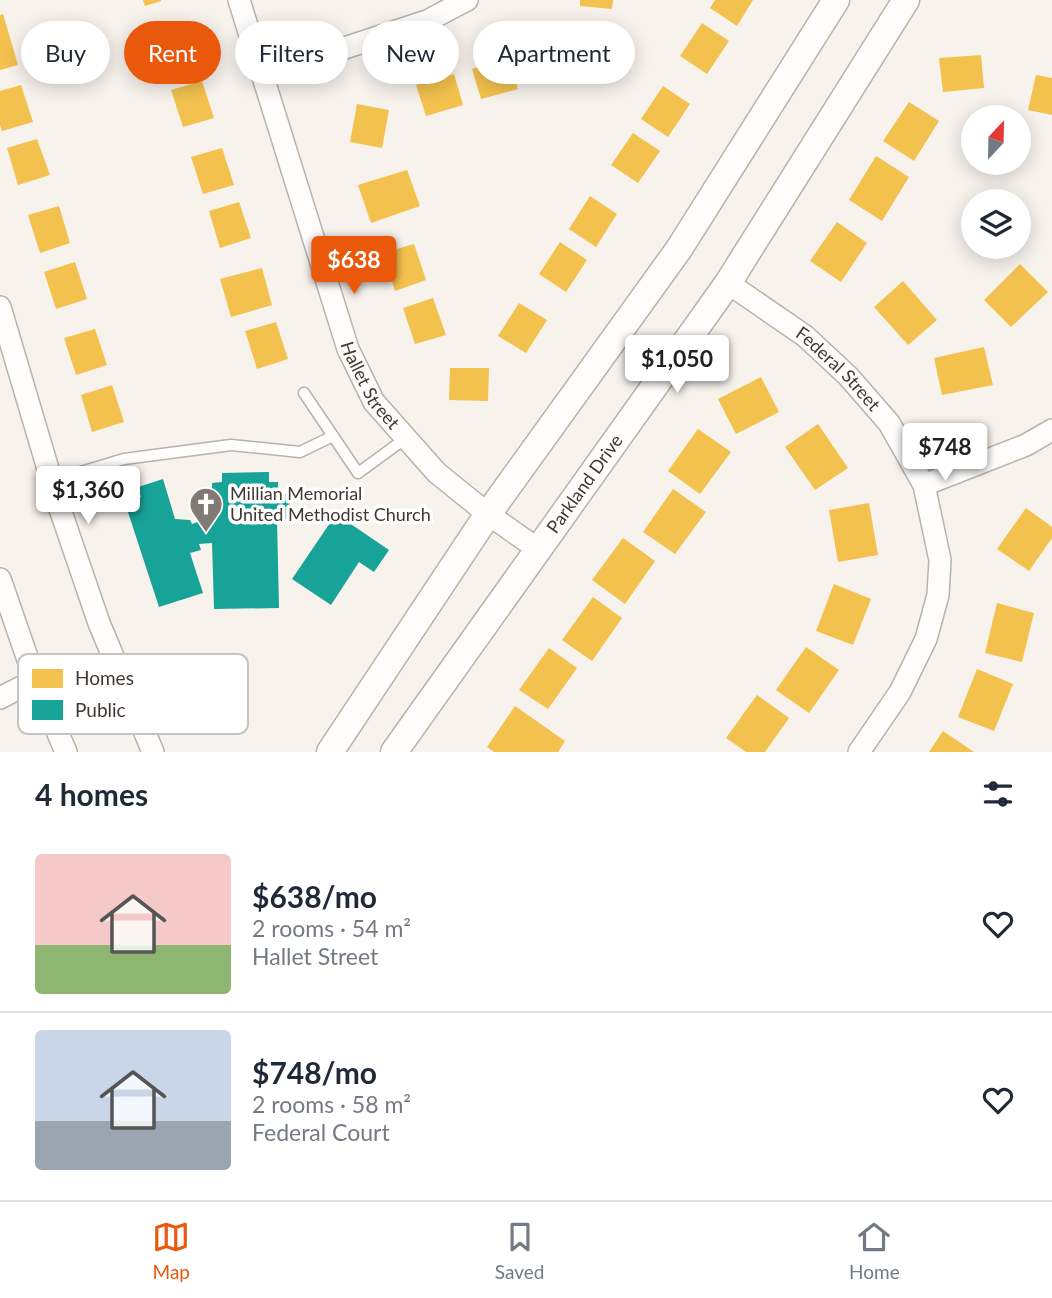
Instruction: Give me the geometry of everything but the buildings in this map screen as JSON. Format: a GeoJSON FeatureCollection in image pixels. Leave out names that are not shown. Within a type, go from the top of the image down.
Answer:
{"type":"FeatureCollection","features":[{"type":"Feature","properties":{"kind":"street","name":"Hallet Street"},"geometry":{"type":"LineString","coordinates":[[239,0],[245,21]]}},
{"type":"Feature","properties":{"kind":"street"},"geometry":{"type":"LineString","coordinates":[[348,47],[426,21],[467,0]]}},
{"type":"Feature","properties":{"kind":"street"},"geometry":{"type":"LineString","coordinates":[[330,752],[488,514],[679,249],[836,0]]}},
{"type":"Feature","properties":{"kind":"street","name":"Parkland Drive"},"geometry":{"type":"LineString","coordinates":[[394,752],[728,283],[906,0]]}},
{"type":"Feature","properties":{"kind":"street","name":"Hallet Street"},"geometry":{"type":"LineString","coordinates":[[265,84],[348,349],[374,402],[437,473],[539,550]]}},
{"type":"Feature","properties":{"kind":"street","name":"Federal Street"},"geometry":{"type":"LineString","coordinates":[[728,283],[805,335],[848,376],[889,423],[924,485],[940,560],[938,595],[926,639],[900,692],[859,752]]}},
{"type":"Feature","properties":{"kind":"street"},"geometry":{"type":"LineString","coordinates":[[0,307],[51,481],[112,654]]}},
{"type":"Feature","properties":{"kind":"street"},"geometry":{"type":"LineString","coordinates":[[924,485],[1026,445],[1052,430]]}},
{"type":"Feature","properties":{"kind":"street"},"geometry":{"type":"LineString","coordinates":[[0,579],[26,654]]}},
{"type":"Feature","properties":{"kind":"street"},"geometry":{"type":"LineString","coordinates":[[0,698],[18,689]]}},
{"type":"Feature","properties":{"kind":"street"},"geometry":{"type":"LineString","coordinates":[[58,734],[66,752]]}},
{"type":"Feature","properties":{"kind":"street"},"geometry":{"type":"LineString","coordinates":[[145,734],[153,752]]}},
{"type":"Feature","properties":{"kind":"lane"},"geometry":{"type":"LineString","coordinates":[[304,393],[358,473],[406,438]]}},
{"type":"Feature","properties":{"kind":"lane"},"geometry":{"type":"LineString","coordinates":[[51,481],[124,459],[231,445],[300,452],[333,436]]}},
{"type":"Feature","properties":{"kind":"place","name":"Millian Memorial United Methodist Church"},"geometry":{"type":"Point","coordinates":[206,534]}}]}
